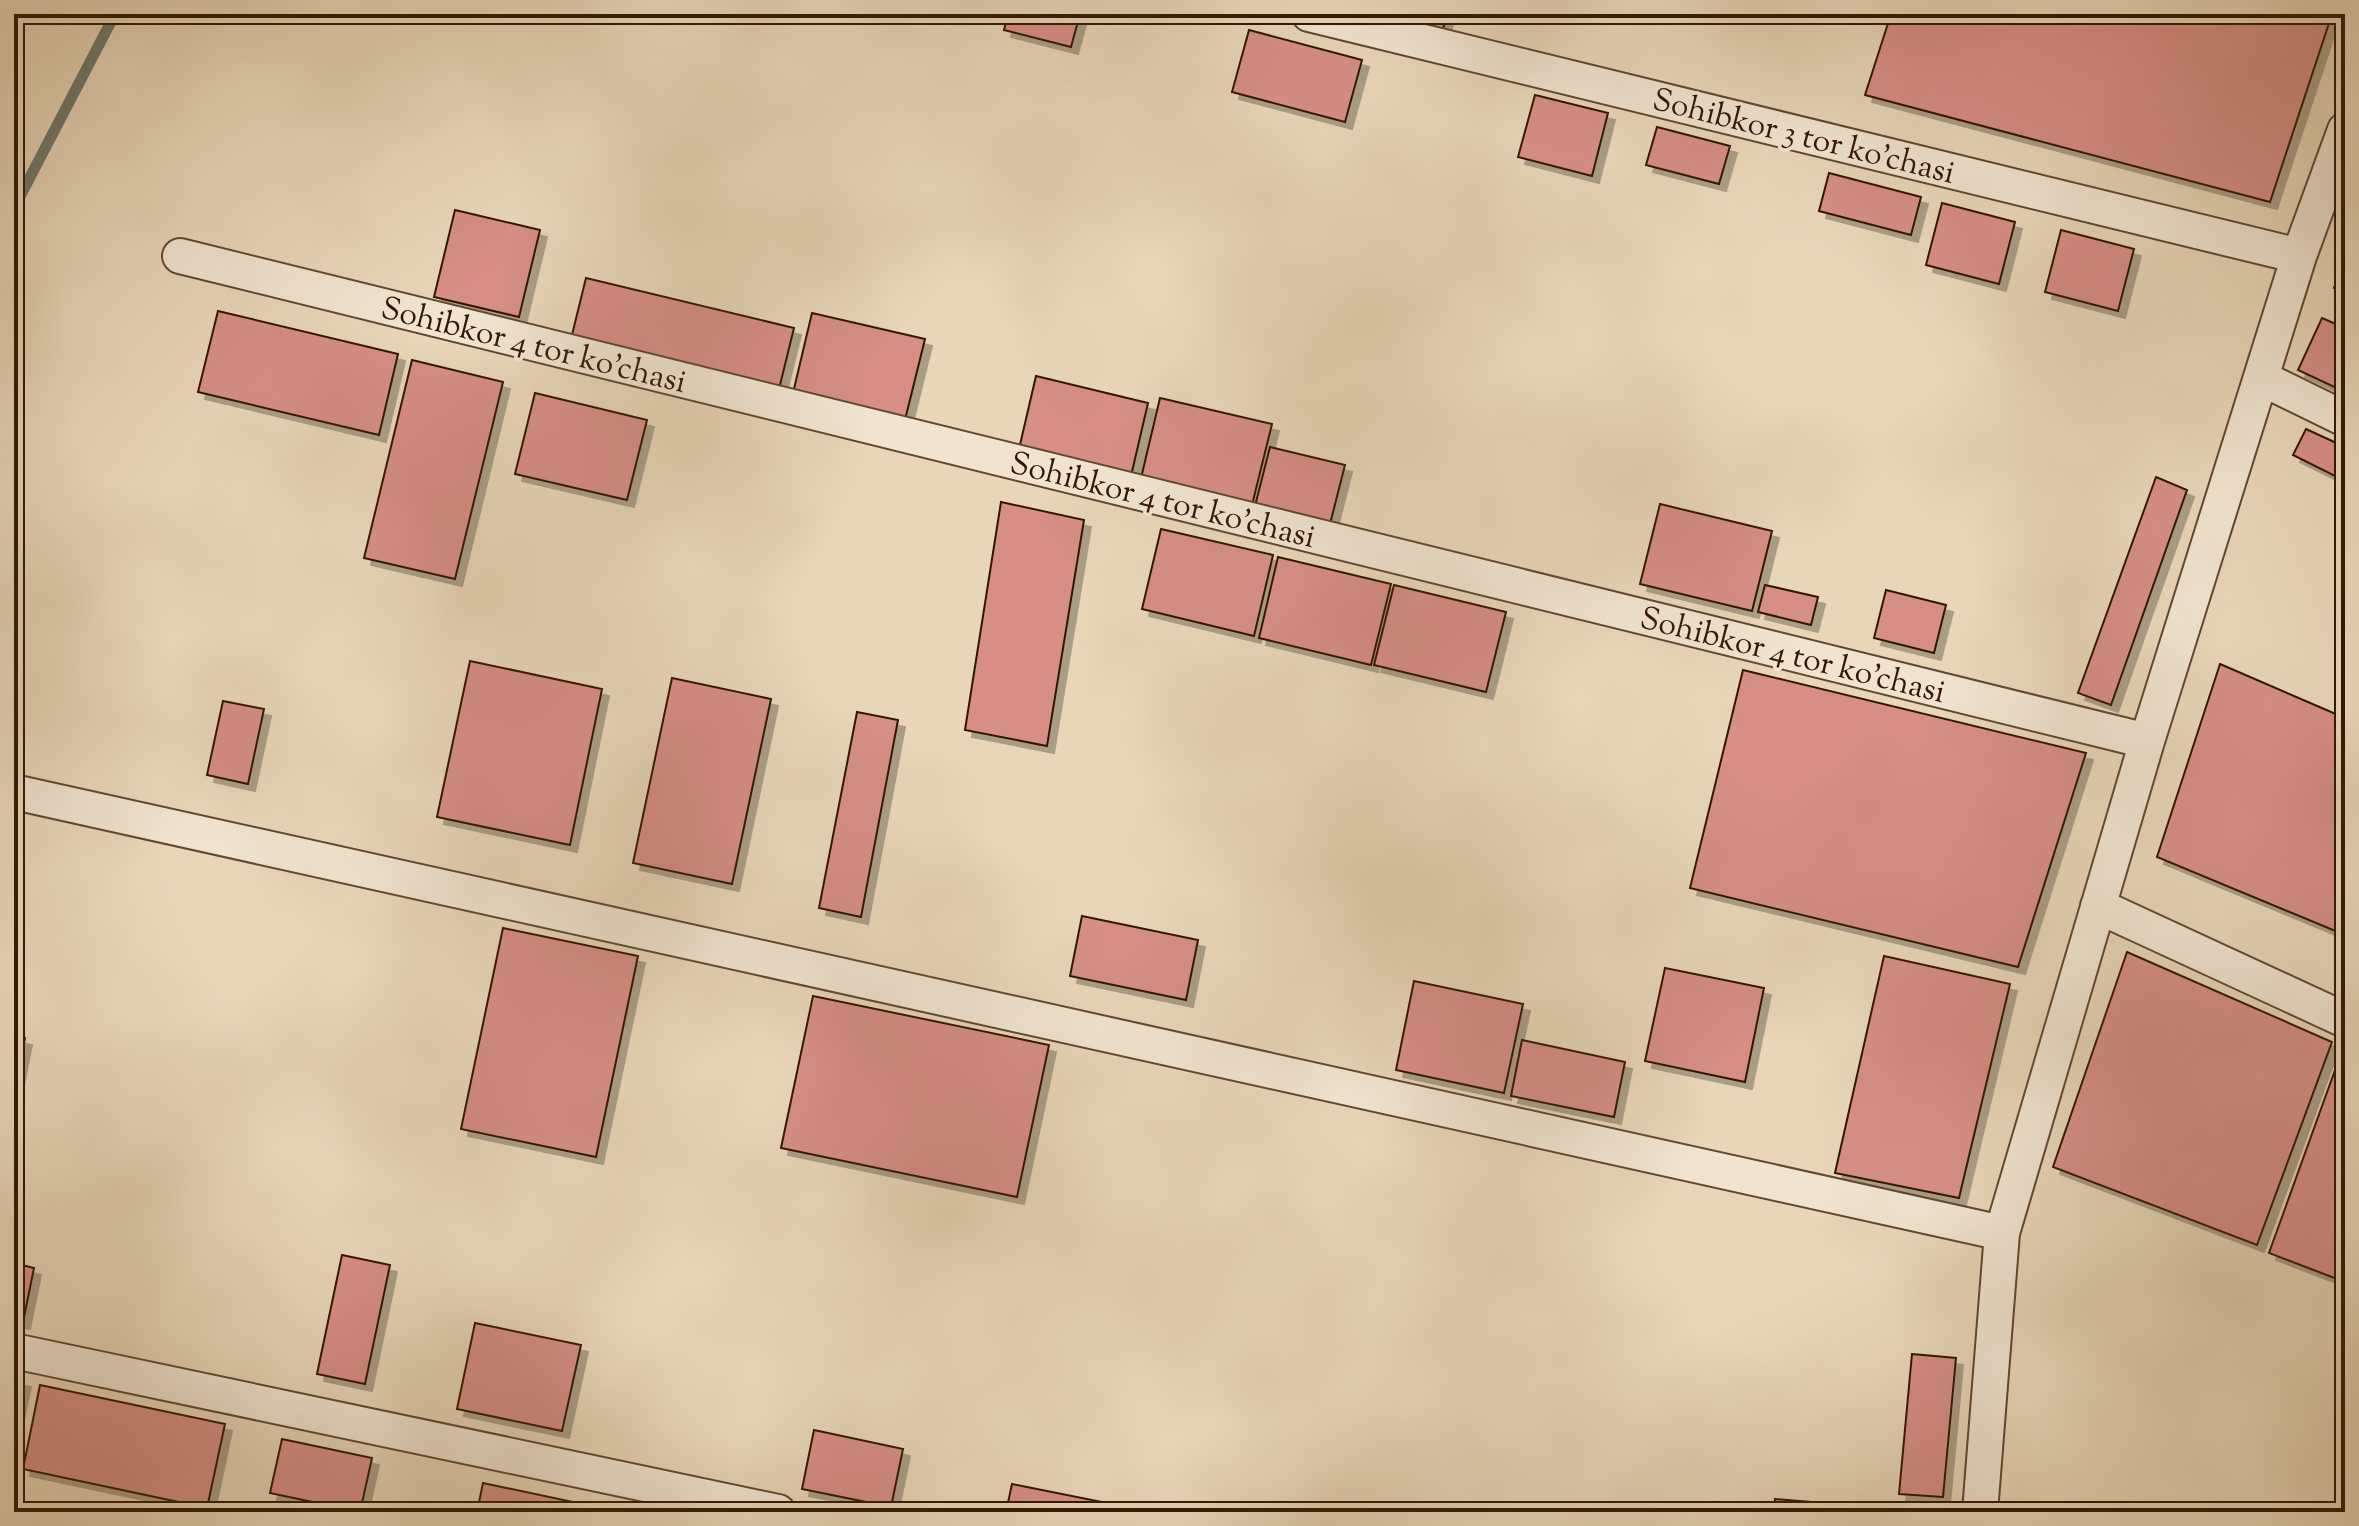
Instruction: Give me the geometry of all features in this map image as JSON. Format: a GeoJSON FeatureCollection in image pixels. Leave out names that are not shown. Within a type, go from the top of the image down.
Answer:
{"type":"FeatureCollection","features":[{"type":"Feature","properties":{"kind":"street","name":"Sohibkor 3 tor ko'chasi"},"geometry":{"type":"LineString","coordinates":[[1309,14],[2299,256]]}},
{"type":"Feature","properties":{"kind":"street"},"geometry":{"type":"LineString","coordinates":[[1980,1512],[2002,1233],[2147,741],[2299,256],[2345,130]]}},
{"type":"Feature","properties":{"kind":"street","name":"Sohibkor 4 tor ko'chasi"},"geometry":{"type":"LineString","coordinates":[[180,256],[2147,741]]}},
{"type":"Feature","properties":{"kind":"street"},"geometry":{"type":"LineString","coordinates":[[2261,378],[2345,419]]}},
{"type":"Feature","properties":{"kind":"street"},"geometry":{"type":"LineString","coordinates":[[14,792],[2002,1233]]}},
{"type":"Feature","properties":{"kind":"street"},"geometry":{"type":"LineString","coordinates":[[2098,906],[2345,1020]]}},
{"type":"Feature","properties":{"kind":"street"},"geometry":{"type":"LineString","coordinates":[[14,1351],[778,1512]]}},
{"type":"Feature","properties":{"kind":"building"},"geometry":{"type":"Polygon","coordinates":[[[1008,14],[1080,14],[1071,47],[1004,30],[1008,14]]]}},
{"type":"Feature","properties":{"kind":"building"},"geometry":{"type":"Polygon","coordinates":[[[1384,14],[1447,14],[1443,29],[1384,14]]]}},
{"type":"Feature","properties":{"kind":"building"},"geometry":{"type":"Polygon","coordinates":[[[1891,14],[2332,14],[2270,202],[1865,95],[1891,14]]]}},
{"type":"Feature","properties":{"kind":"building"},"geometry":{"type":"Polygon","coordinates":[[[1249,30],[1362,60],[1345,122],[1232,92],[1249,30]]]}},
{"type":"Feature","properties":{"kind":"building"},"geometry":{"type":"Polygon","coordinates":[[[1535,95],[1608,113],[1592,176],[1518,157],[1535,95]]]}},
{"type":"Feature","properties":{"kind":"building"},"geometry":{"type":"Polygon","coordinates":[[[1657,127],[1730,146],[1719,184],[1646,165],[1657,127]]]}},
{"type":"Feature","properties":{"kind":"building"},"geometry":{"type":"Polygon","coordinates":[[[1829,173],[1921,197],[1911,235],[1819,211],[1829,173]]]}},
{"type":"Feature","properties":{"kind":"building"},"geometry":{"type":"Polygon","coordinates":[[[1942,203],[2015,222],[1999,284],[1926,265],[1942,203]]]}},
{"type":"Feature","properties":{"kind":"building"},"geometry":{"type":"Polygon","coordinates":[[[455,210],[540,230],[519,317],[434,297],[455,210]]]}},
{"type":"Feature","properties":{"kind":"building"},"geometry":{"type":"Polygon","coordinates":[[[2061,230],[2134,249],[2118,311],[2045,292],[2061,230]]]}},
{"type":"Feature","properties":{"kind":"building"},"geometry":{"type":"Polygon","coordinates":[[[2345,258],[2345,292],[2334,288],[2345,258]]]}},
{"type":"Feature","properties":{"kind":"building"},"geometry":{"type":"Polygon","coordinates":[[[586,278],[794,328],[779,389],[571,339],[586,278]]]}},
{"type":"Feature","properties":{"kind":"building"},"geometry":{"type":"Polygon","coordinates":[[[218,311],[398,354],[379,435],[198,392],[218,311]]]}},
{"type":"Feature","properties":{"kind":"building"},"geometry":{"type":"Polygon","coordinates":[[[812,313],[925,339],[905,420],[793,393],[812,313]]]}},
{"type":"Feature","properties":{"kind":"building"},"geometry":{"type":"Polygon","coordinates":[[[2322,318],[2345,328],[2345,392],[2298,370],[2322,318]]]}},
{"type":"Feature","properties":{"kind":"building"},"geometry":{"type":"Polygon","coordinates":[[[412,360],[503,382],[455,579],[364,558],[412,360]]]}},
{"type":"Feature","properties":{"kind":"building"},"geometry":{"type":"Polygon","coordinates":[[[1036,376],[1148,403],[1131,476],[1019,449],[1036,376]]]}},
{"type":"Feature","properties":{"kind":"building"},"geometry":{"type":"Polygon","coordinates":[[[535,393],[647,420],[627,500],[515,474],[535,393]]]}},
{"type":"Feature","properties":{"kind":"building"},"geometry":{"type":"Polygon","coordinates":[[[1160,398],[1272,424],[1252,505],[1141,478],[1160,398]]]}},
{"type":"Feature","properties":{"kind":"building"},"geometry":{"type":"Polygon","coordinates":[[[2306,429],[2345,447],[2345,481],[2293,455],[2306,429]]]}},
{"type":"Feature","properties":{"kind":"building"},"geometry":{"type":"Polygon","coordinates":[[[1270,447],[1345,465],[1330,524],[1255,506],[1270,447]]]}},
{"type":"Feature","properties":{"kind":"building"},"geometry":{"type":"Polygon","coordinates":[[[2156,477],[2187,490],[2111,705],[2078,693],[2156,477]]]}},
{"type":"Feature","properties":{"kind":"building"},"geometry":{"type":"Polygon","coordinates":[[[1001,502],[1084,520],[1047,746],[965,730],[1001,502]]]}},
{"type":"Feature","properties":{"kind":"building"},"geometry":{"type":"Polygon","coordinates":[[[1660,504],[1772,531],[1752,611],[1640,584],[1660,504]]]}},
{"type":"Feature","properties":{"kind":"building"},"geometry":{"type":"Polygon","coordinates":[[[1161,529],[1273,555],[1254,636],[1142,609],[1161,529]]]}},
{"type":"Feature","properties":{"kind":"building"},"geometry":{"type":"Polygon","coordinates":[[[1278,557],[1391,584],[1371,665],[1259,638],[1278,557]]]}},
{"type":"Feature","properties":{"kind":"building"},"geometry":{"type":"Polygon","coordinates":[[[1394,585],[1506,612],[1486,692],[1374,665],[1394,585]]]}},
{"type":"Feature","properties":{"kind":"building"},"geometry":{"type":"Polygon","coordinates":[[[1765,585],[1818,597],[1811,625],[1758,612],[1765,585]]]}},
{"type":"Feature","properties":{"kind":"building"},"geometry":{"type":"Polygon","coordinates":[[[1886,590],[1946,605],[1934,653],[1874,638],[1886,590]]]}},
{"type":"Feature","properties":{"kind":"building"},"geometry":{"type":"Polygon","coordinates":[[[470,661],[602,689],[570,845],[437,817],[470,661]]]}},
{"type":"Feature","properties":{"kind":"building"},"geometry":{"type":"Polygon","coordinates":[[[2220,664],[2345,718],[2345,935],[2157,857],[2220,664]]]}},
{"type":"Feature","properties":{"kind":"building"},"geometry":{"type":"Polygon","coordinates":[[[1743,670],[2086,753],[2018,967],[1690,888],[1743,670]]]}},
{"type":"Feature","properties":{"kind":"building"},"geometry":{"type":"Polygon","coordinates":[[[672,678],[771,699],[732,884],[633,863],[672,678]]]}},
{"type":"Feature","properties":{"kind":"building"},"geometry":{"type":"Polygon","coordinates":[[[223,701],[264,709],[248,784],[207,775],[223,701]]]}},
{"type":"Feature","properties":{"kind":"building"},"geometry":{"type":"Polygon","coordinates":[[[857,712],[898,720],[861,917],[819,908],[857,712]]]}},
{"type":"Feature","properties":{"kind":"building"},"geometry":{"type":"Polygon","coordinates":[[[1082,916],[1198,940],[1186,1000],[1070,976],[1082,916]]]}},
{"type":"Feature","properties":{"kind":"building"},"geometry":{"type":"Polygon","coordinates":[[[503,928],[638,956],[596,1157],[461,1129],[503,928]]]}},
{"type":"Feature","properties":{"kind":"building"},"geometry":{"type":"Polygon","coordinates":[[[2127,952],[2332,1042],[2257,1245],[2053,1167],[2127,952]]]}},
{"type":"Feature","properties":{"kind":"building"},"geometry":{"type":"Polygon","coordinates":[[[1884,956],[2010,984],[1959,1198],[1835,1173],[1884,956]]]}},
{"type":"Feature","properties":{"kind":"building"},"geometry":{"type":"Polygon","coordinates":[[[1665,968],[1764,988],[1745,1082],[1645,1061],[1665,968]]]}},
{"type":"Feature","properties":{"kind":"building"},"geometry":{"type":"Polygon","coordinates":[[[1414,981],[1523,1004],[1504,1093],[1396,1070],[1414,981]]]}},
{"type":"Feature","properties":{"kind":"building"},"geometry":{"type":"Polygon","coordinates":[[[813,996],[1049,1045],[1017,1197],[781,1148],[813,996]]]}},
{"type":"Feature","properties":{"kind":"building"},"geometry":{"type":"Polygon","coordinates":[[[14,1036],[25,1038],[14,1093],[14,1036]]]}},
{"type":"Feature","properties":{"kind":"building"},"geometry":{"type":"Polygon","coordinates":[[[1522,1040],[1625,1062],[1614,1117],[1511,1096],[1522,1040]]]}},
{"type":"Feature","properties":{"kind":"building"},"geometry":{"type":"Polygon","coordinates":[[[2345,1048],[2345,1282],[2269,1253],[2345,1048]]]}},
{"type":"Feature","properties":{"kind":"building"},"geometry":{"type":"Polygon","coordinates":[[[342,1255],[390,1265],[365,1384],[317,1374],[342,1255]]]}},
{"type":"Feature","properties":{"kind":"building"},"geometry":{"type":"Polygon","coordinates":[[[14,1263],[34,1268],[23,1322],[14,1320],[14,1263]]]}},
{"type":"Feature","properties":{"kind":"building"},"geometry":{"type":"Polygon","coordinates":[[[475,1323],[581,1345],[562,1431],[457,1409],[475,1323]]]}},
{"type":"Feature","properties":{"kind":"building"},"geometry":{"type":"Polygon","coordinates":[[[1912,1354],[1956,1358],[1943,1497],[1899,1494],[1912,1354]]]}},
{"type":"Feature","properties":{"kind":"building"},"geometry":{"type":"Polygon","coordinates":[[[14,1378],[24,1380],[14,1426],[14,1378]]]}},
{"type":"Feature","properties":{"kind":"building"},"geometry":{"type":"Polygon","coordinates":[[[40,1385],[225,1424],[207,1508],[23,1469],[40,1385]]]}},
{"type":"Feature","properties":{"kind":"building"},"geometry":{"type":"Polygon","coordinates":[[[814,1430],[903,1449],[891,1507],[802,1489],[814,1430]]]}},
{"type":"Feature","properties":{"kind":"building"},"geometry":{"type":"Polygon","coordinates":[[[282,1439],[372,1458],[360,1512],[270,1493],[282,1439]]]}},
{"type":"Feature","properties":{"kind":"building"},"geometry":{"type":"Polygon","coordinates":[[[483,1483],[573,1502],[571,1512],[477,1512],[483,1483]]]}},
{"type":"Feature","properties":{"kind":"building"},"geometry":{"type":"Polygon","coordinates":[[[1012,1484],[1102,1502],[1100,1512],[1006,1512],[1012,1484]]]}},
{"type":"Feature","properties":{"kind":"building"},"geometry":{"type":"Polygon","coordinates":[[[1775,1499],[1935,1512],[1774,1512],[1775,1499]]]}},
{"type":"Feature","properties":{"kind":"waterway"},"geometry":{"type":"LineString","coordinates":[[14,208],[115,14]]}}]}
